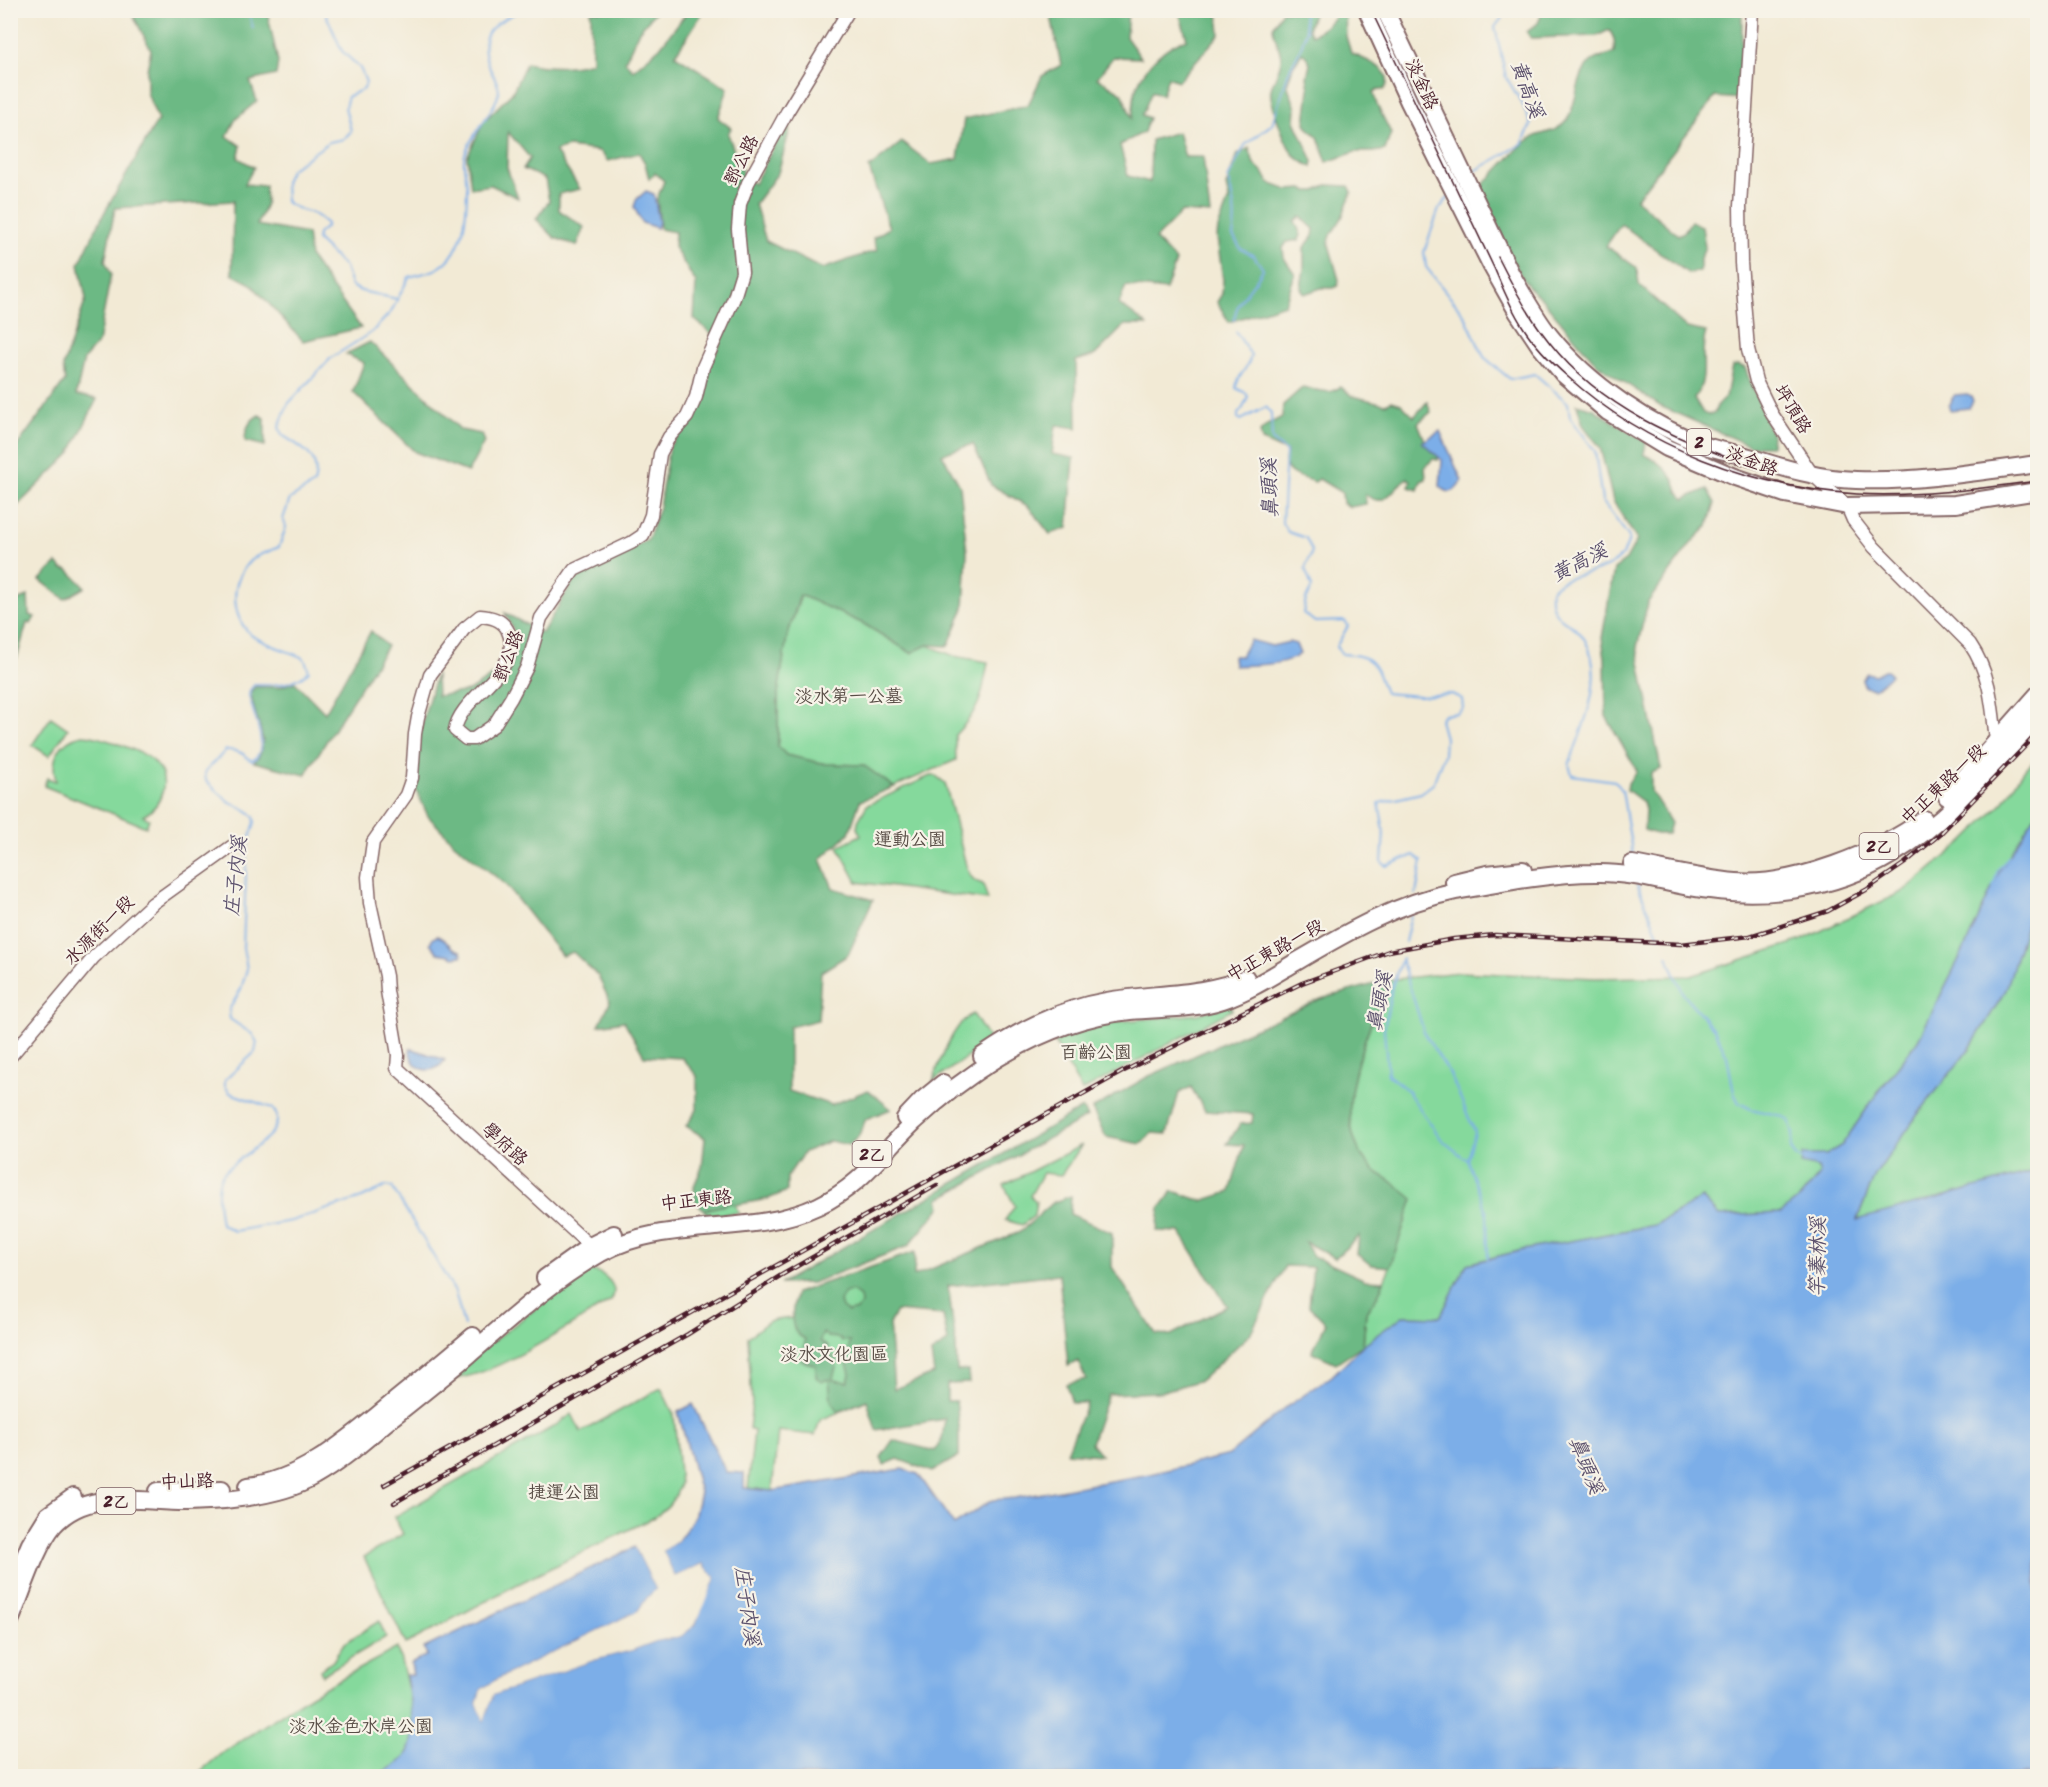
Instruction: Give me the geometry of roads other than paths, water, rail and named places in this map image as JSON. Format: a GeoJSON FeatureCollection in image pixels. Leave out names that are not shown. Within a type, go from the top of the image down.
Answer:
{"type":"FeatureCollection","features":[{"type":"Feature","properties":{"kind":"main road","name":"淡金路"},"geometry":{"type":"LineString","coordinates":[[1367,10],[1451,168],[1474,196],[1511,274],[1532,310],[1550,336],[1592,381],[1662,426],[1708,447],[1812,474],[1854,480],[1898,479],[2037,465]]}},
{"type":"Feature","properties":{"kind":"main road","name":"淡金路"},"geometry":{"type":"LineString","coordinates":[[1385,10],[1451,168],[1464,209],[1491,265],[1540,346],[1563,374],[1608,412],[1667,448],[1735,477],[1785,494],[1847,506],[1955,504],[2037,491]]}},
{"type":"Feature","properties":{"kind":"main road","name":"中正東路一段"},"geometry":{"type":"LineString","coordinates":[[1125,1005],[1199,1006],[1223,1000],[1253,987],[1403,901],[1487,874],[1579,864],[1660,875],[1695,888],[1766,894],[1838,880],[1868,868],[1918,837],[1940,819],[2002,746],[2037,694]]}},
{"type":"Feature","properties":{"kind":"main road","name":"中正東路一段"},"geometry":{"type":"LineString","coordinates":[[2002,746],[2037,717]]}},
{"type":"Feature","properties":{"kind":"main road","name":"中正東路"},"geometry":{"type":"LineString","coordinates":[[286,1483],[306,1466],[358,1430],[515,1300],[590,1246],[614,1234],[636,1227],[778,1209],[813,1198],[843,1181],[876,1150],[922,1100],[954,1074],[1006,1040],[1042,1021],[1075,1008],[1125,1005]]}},
{"type":"Feature","properties":{"kind":"main road","name":"中正東路"},"geometry":{"type":"LineString","coordinates":[[286,1483],[314,1477],[360,1444],[456,1366],[523,1307],[601,1253],[621,1244],[652,1235],[786,1218],[813,1209],[846,1192],[877,1163],[913,1123],[950,1090],[999,1057],[1047,1031],[1125,1005]]}},
{"type":"Feature","properties":{"kind":"main road","name":"中山路"},"geometry":{"type":"LineString","coordinates":[[10,1591],[30,1544],[48,1515],[75,1496],[102,1491],[223,1489],[286,1483]]}},
{"type":"Feature","properties":{"kind":"main road","name":"中山路"},"geometry":{"type":"LineString","coordinates":[[10,1621],[43,1543],[55,1525],[76,1508],[98,1500],[193,1502],[256,1496],[286,1483]]}},
{"type":"Feature","properties":{"kind":"street","name":"鄧公路"},"geometry":{"type":"LineString","coordinates":[[397,1068],[398,1055],[386,976],[370,903],[368,877],[373,842],[406,795],[412,778],[415,734],[430,675],[464,629],[480,616],[493,617],[504,623],[511,637],[510,651],[504,666],[456,722],[455,730],[466,739],[474,739],[482,734],[494,725],[511,698],[527,668],[541,618],[574,570],[643,535],[651,515],[660,454],[669,437],[687,417],[696,397],[703,367],[734,298],[742,272],[738,229],[740,204],[748,183],[787,112],[849,10]]}},
{"type":"Feature","properties":{"kind":"street","name":"坪頂路"},"geometry":{"type":"LineString","coordinates":[[1752,10],[1740,206],[1741,263],[1748,349],[1756,381],[1772,414],[1812,474],[1847,506],[1853,520],[1874,547],[1970,644],[1980,659],[1988,680],[2002,746]]}},
{"type":"Feature","properties":{"kind":"street","name":"水源街一段"},"geometry":{"type":"LineString","coordinates":[[10,1058],[94,957],[153,903],[231,847]]}},
{"type":"Feature","properties":{"kind":"street","name":"學府路"},"geometry":{"type":"LineString","coordinates":[[397,1068],[590,1246]]}},
{"type":"Feature","properties":{"kind":"water"},"geometry":{"type":"Polygon","coordinates":[[[646,191],[654,194],[659,222],[657,228],[642,223],[634,207],[636,200],[646,191]]]}},
{"type":"Feature","properties":{"kind":"water"},"geometry":{"type":"Polygon","coordinates":[[[1967,394],[1973,401],[1969,408],[1950,410],[1949,406],[1955,395],[1967,394]]]}},
{"type":"Feature","properties":{"kind":"water"},"geometry":{"type":"Polygon","coordinates":[[[1440,431],[1462,481],[1457,488],[1449,492],[1440,486],[1442,460],[1422,442],[1440,431]]]}},
{"type":"Feature","properties":{"kind":"water"},"geometry":{"type":"Polygon","coordinates":[[[1250,640],[1272,646],[1289,642],[1296,644],[1300,654],[1278,663],[1234,666],[1233,656],[1241,656],[1250,640]]]}},
{"type":"Feature","properties":{"kind":"water"},"geometry":{"type":"Polygon","coordinates":[[[1884,670],[1891,675],[1874,689],[1865,687],[1862,679],[1867,673],[1875,675],[1884,670]]]}},
{"type":"Feature","properties":{"kind":"water"},"geometry":{"type":"Polygon","coordinates":[[[2037,813],[2037,890],[2006,990],[1970,1048],[1918,1114],[1875,1175],[1857,1220],[2037,1171],[2037,1776],[374,1776],[403,1759],[408,1751],[411,1742],[412,1719],[406,1675],[413,1675],[411,1664],[427,1655],[424,1648],[635,1547],[656,1589],[638,1611],[496,1680],[481,1690],[477,1703],[484,1720],[493,1695],[594,1660],[656,1641],[681,1636],[695,1625],[715,1578],[703,1564],[675,1577],[663,1551],[677,1541],[688,1527],[695,1514],[700,1492],[678,1412],[693,1404],[726,1472],[744,1473],[744,1488],[772,1491],[902,1469],[918,1474],[954,1525],[992,1500],[1150,1474],[1229,1455],[1285,1408],[1332,1376],[1363,1345],[1403,1316],[1440,1317],[1467,1264],[1523,1250],[1655,1225],[1702,1198],[1719,1216],[1781,1213],[1801,1197],[1820,1174],[1818,1168],[1801,1164],[1803,1155],[1826,1155],[1842,1145],[1918,1040],[1967,943],[2001,868],[2037,813]]]}},
{"type":"Feature","properties":{"kind":"water"},"geometry":{"type":"Polygon","coordinates":[[[437,936],[454,949],[461,951],[462,956],[453,957],[438,953],[430,943],[437,936]]]}},
{"type":"Feature","properties":{"kind":"water"},"geometry":{"type":"Polygon","coordinates":[[[410,1048],[445,1060],[434,1069],[423,1069],[413,1062],[410,1048]]]}},
{"type":"Feature","properties":{"kind":"waterway"},"geometry":{"type":"LineString","coordinates":[[248,10],[253,28]]}},
{"type":"Feature","properties":{"kind":"waterway","name":"庄子內溪"},"geometry":{"type":"LineString","coordinates":[[324,10],[342,51],[360,68],[366,82],[364,89],[348,96],[345,107],[351,131],[344,139],[329,142],[290,170],[285,182],[286,202],[321,218],[326,223],[326,227],[318,234],[317,240],[345,267],[351,286],[361,291],[397,299]]}},
{"type":"Feature","properties":{"kind":"waterway","name":"庄子內溪"},"geometry":{"type":"LineString","coordinates":[[464,1326],[455,1292],[392,1187],[387,1186],[362,1198],[291,1221],[234,1231],[221,1224],[218,1194],[221,1177],[226,1170],[269,1136],[275,1127],[277,1118],[272,1108],[230,1093],[225,1086],[225,1080],[255,1052],[257,1042],[252,1034],[230,1019],[229,1010],[241,989],[247,969],[243,948],[247,848],[255,822],[254,817],[248,811],[228,801],[206,781],[205,772],[226,750],[240,752],[252,761],[258,755],[261,740],[249,695],[254,685],[276,685],[290,682],[309,671],[305,660],[301,657],[250,634],[239,618],[235,598],[238,579],[249,562],[279,547],[286,527],[283,519],[290,499],[314,484],[316,474],[313,460],[303,449],[282,435],[279,427],[288,404],[331,358],[372,332],[391,312],[409,277],[437,269],[455,251],[460,242],[465,220],[467,187],[464,159],[466,151],[498,97],[497,83],[485,53],[486,36],[496,25],[521,10]]}},
{"type":"Feature","properties":{"kind":"waterway","name":"鼻頭溪"},"geometry":{"type":"LineString","coordinates":[[1234,320],[1238,305],[1263,269],[1254,256],[1241,249],[1233,236],[1233,201],[1228,179],[1245,145],[1272,124],[1289,71],[1301,48],[1306,30],[1303,10]]}},
{"type":"Feature","properties":{"kind":"waterway","name":"黃高溪"},"geometry":{"type":"LineString","coordinates":[[1470,174],[1522,144],[1531,125],[1523,105],[1506,77],[1495,27],[1508,10]]}},
{"type":"Feature","properties":{"kind":"waterway","name":"黃高溪"},"geometry":{"type":"LineString","coordinates":[[1450,196],[1439,209],[1424,252],[1426,267],[1465,316],[1484,357],[1510,379],[1535,374],[1568,403],[1570,417],[1595,451],[1602,501],[1629,537],[1626,549],[1620,558],[1603,568],[1561,582],[1551,590],[1551,601],[1557,615],[1580,633],[1585,640],[1594,671],[1586,719],[1569,765],[1572,775],[1615,781],[1622,790],[1633,857]]}},
{"type":"Feature","properties":{"kind":"waterway","name":"鼻頭溪"},"geometry":{"type":"LineString","coordinates":[[1236,332],[1251,355],[1237,383],[1236,388],[1246,393],[1248,397],[1238,418],[1241,420],[1266,407],[1271,413],[1272,440],[1286,452],[1282,523],[1288,532],[1306,538],[1312,551],[1305,569],[1312,587],[1303,613],[1315,622],[1345,621],[1348,626],[1336,647],[1342,654],[1368,659],[1376,669],[1385,693],[1419,696],[1452,694],[1462,699],[1463,708],[1457,713],[1443,715],[1440,720],[1445,738],[1444,754],[1433,784],[1421,793],[1379,803],[1384,831],[1382,862],[1386,866],[1414,855],[1422,861],[1416,894]]}},
{"type":"Feature","properties":{"kind":"waterway","name":"竿蓁林溪"},"geometry":{"type":"LineString","coordinates":[[1993,887],[1998,870],[2009,856]]}},
{"type":"Feature","properties":{"kind":"waterway","name":"黃高溪"},"geometry":{"type":"LineString","coordinates":[[1637,883],[1659,937]]}},
{"type":"Feature","properties":{"kind":"waterway","name":"鼻頭溪"},"geometry":{"type":"LineString","coordinates":[[1405,942],[1412,911]]}},
{"type":"Feature","properties":{"kind":"waterway","name":"黃高溪"},"geometry":{"type":"LineString","coordinates":[[1667,956],[1684,995],[1714,1029],[1727,1056],[1734,1093],[1739,1103],[1751,1109],[1782,1116],[1789,1120],[1793,1133],[1791,1149],[1796,1157],[1803,1160]]}},
{"type":"Feature","properties":{"kind":"waterway","name":"鼻頭溪"},"geometry":{"type":"LineString","coordinates":[[1402,958],[1392,987],[1384,1030],[1388,1075],[1406,1089],[1442,1140],[1467,1160],[1487,1214],[1488,1259]]}},
{"type":"Feature","properties":{"kind":"waterway","name":"鼻頭溪"},"geometry":{"type":"LineString","coordinates":[[1401,959],[1425,1035],[1450,1074],[1475,1132],[1467,1160]]}},
{"type":"Feature","properties":{"kind":"tram line"},"geometry":{"type":"LineString","coordinates":[[1371,10],[1519,320],[1549,360],[1599,402],[1631,424],[1702,460],[1779,483],[1818,490],[1880,495],[1925,493],[2038,481]]}},
{"type":"Feature","properties":{"kind":"tram line"},"geometry":{"type":"LineString","coordinates":[[1498,257],[1542,333],[1571,366],[1593,386],[1643,420],[1670,434],[1755,468]]}},
{"type":"Feature","properties":{"kind":"railway"},"geometry":{"type":"LineString","coordinates":[[384,1485],[1122,1072],[1302,983],[1389,951],[1454,939],[1495,935],[1681,944],[1750,936],[1828,911],[1866,890],[1905,863],[1940,834],[2038,733]]}},
{"type":"Feature","properties":{"kind":"railway"},"geometry":{"type":"LineString","coordinates":[[394,1503],[688,1334],[780,1276],[937,1185]]}},
{"type":"Feature","properties":{"kind":"park label","name":"淡水第一公墓"},"geometry":{"type":"Point","coordinates":[849,696]}},
{"type":"Feature","properties":{"kind":"park label","name":"運動公園"},"geometry":{"type":"Point","coordinates":[910,839]}},
{"type":"Feature","properties":{"kind":"park label","name":"百齡公園"},"geometry":{"type":"Point","coordinates":[1096,1052]}},
{"type":"Feature","properties":{"kind":"park label","name":"淡水文化園區"},"geometry":{"type":"Point","coordinates":[834,1354]}},
{"type":"Feature","properties":{"kind":"park label","name":"捷運公園"},"geometry":{"type":"Point","coordinates":[564,1492]}},
{"type":"Feature","properties":{"kind":"park label","name":"淡水金色水岸公園"},"geometry":{"type":"Point","coordinates":[361,1726]}}]}
